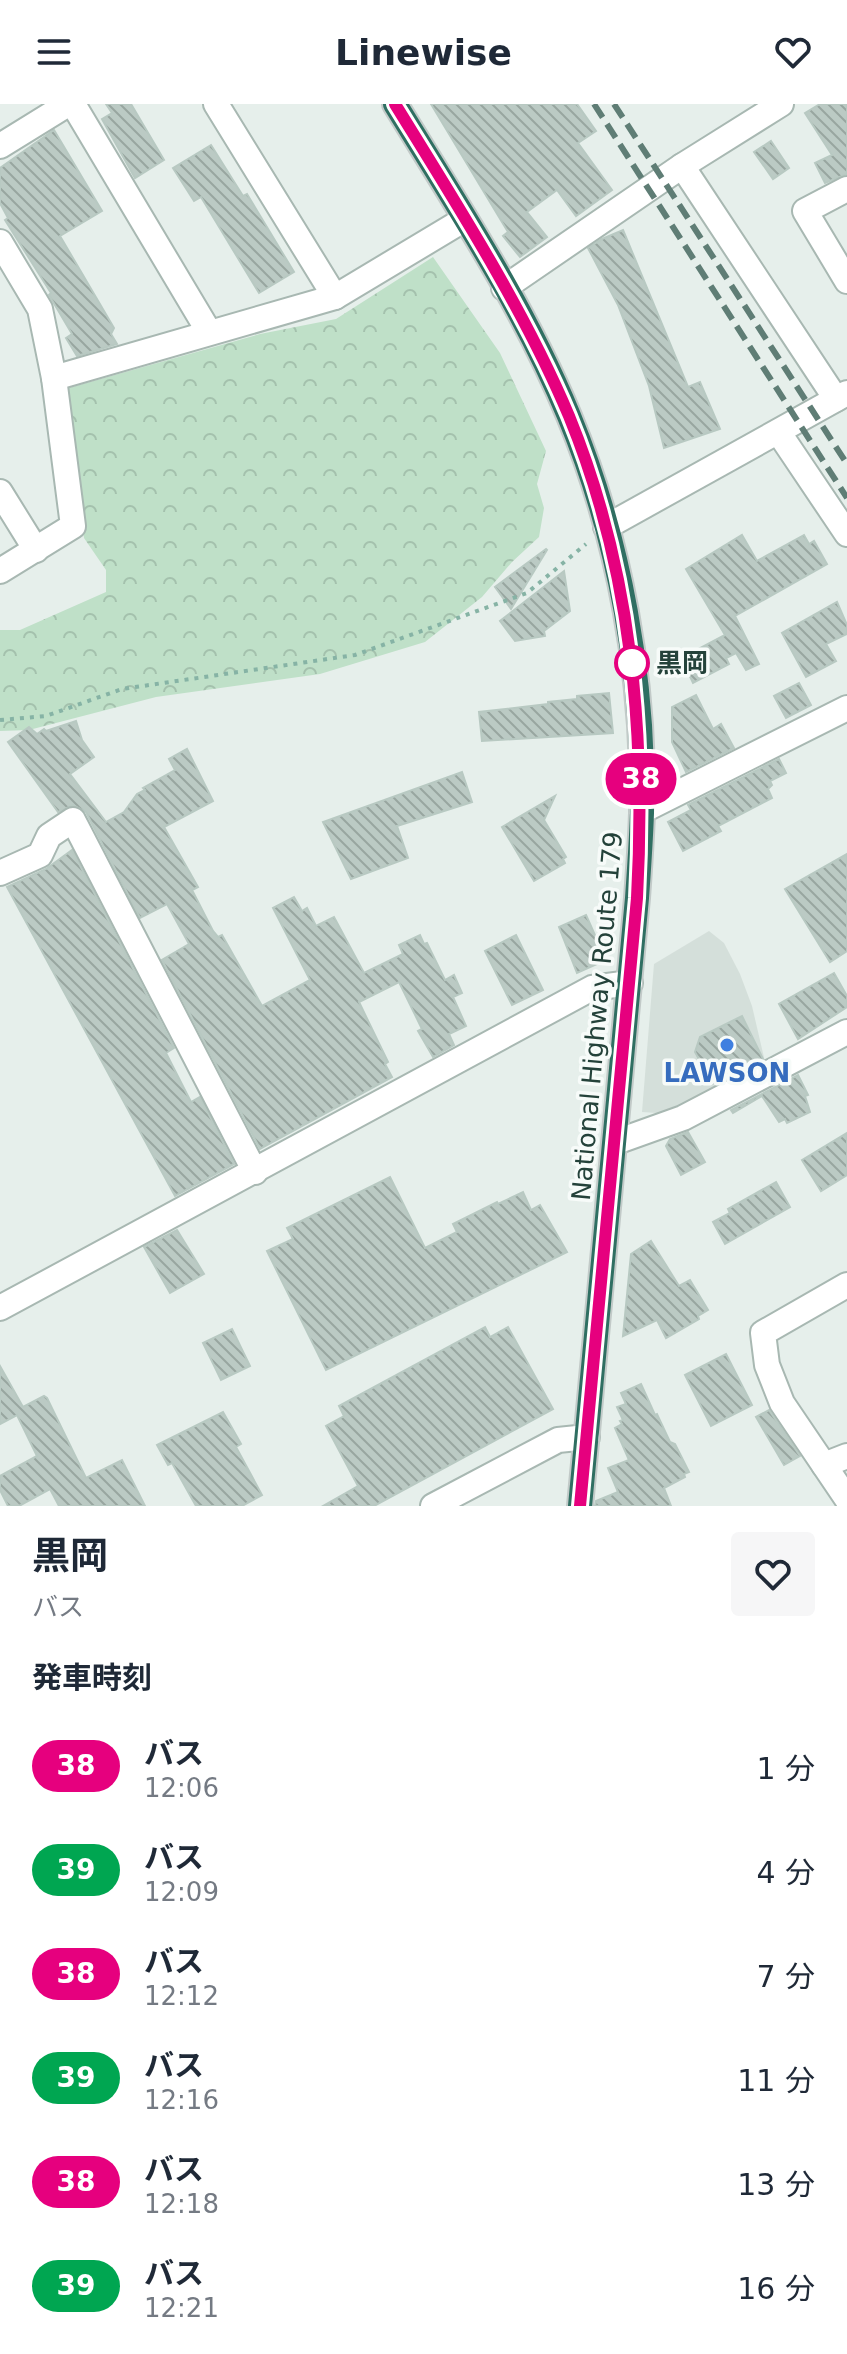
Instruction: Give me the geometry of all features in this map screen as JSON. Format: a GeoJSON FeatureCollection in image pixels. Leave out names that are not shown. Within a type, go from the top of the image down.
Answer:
{"type":"FeatureCollection","features":[{"type":"Feature","properties":{"kind":"highway","name":"National Highway Route 179"},"geometry":{"type":"LineString","coordinates":[[395,104],[504,288],[570,418],[606,527],[633,666],[642,811],[616,1142],[580,1506]]}},
{"type":"Feature","properties":{"kind":"street"},"geometry":{"type":"LineString","coordinates":[[0,146],[71,104],[209,332]]}},
{"type":"Feature","properties":{"kind":"street"},"geometry":{"type":"LineString","coordinates":[[216,104],[335,297]]}},
{"type":"Feature","properties":{"kind":"street"},"geometry":{"type":"LineString","coordinates":[[504,288],[682,166],[781,104]]}},
{"type":"Feature","properties":{"kind":"street"},"geometry":{"type":"LineString","coordinates":[[606,527],[842,396],[682,166]]}},
{"type":"Feature","properties":{"kind":"street"},"geometry":{"type":"LineString","coordinates":[[847,189],[805,211],[847,281]]}},
{"type":"Feature","properties":{"kind":"street"},"geometry":{"type":"LineString","coordinates":[[54,378],[335,297],[465,219]]}},
{"type":"Feature","properties":{"kind":"street"},"geometry":{"type":"LineString","coordinates":[[0,242],[40,309],[54,378],[73,526],[0,571]]}},
{"type":"Feature","properties":{"kind":"street"},"geometry":{"type":"LineString","coordinates":[[779,433],[847,534]]}},
{"type":"Feature","properties":{"kind":"street"},"geometry":{"type":"LineString","coordinates":[[0,492],[36,550]]}},
{"type":"Feature","properties":{"kind":"street"},"geometry":{"type":"LineString","coordinates":[[642,811],[847,708]]}},
{"type":"Feature","properties":{"kind":"street"},"geometry":{"type":"LineString","coordinates":[[0,873],[40,855],[49,836],[73,820],[255,1172]]}},
{"type":"Feature","properties":{"kind":"street"},"geometry":{"type":"LineString","coordinates":[[0,1308],[592,988],[630,983]]}},
{"type":"Feature","properties":{"kind":"street"},"geometry":{"type":"LineString","coordinates":[[616,1142],[683,1118],[847,1032]]}},
{"type":"Feature","properties":{"kind":"street"},"geometry":{"type":"LineString","coordinates":[[847,1285],[763,1333],[767,1365],[782,1403],[836,1460],[847,1499]]}},
{"type":"Feature","properties":{"kind":"street"},"geometry":{"type":"LineString","coordinates":[[433,1506],[558,1440],[587,1437]]}},
{"type":"Feature","properties":{"kind":"path"},"geometry":{"type":"LineString","coordinates":[[0,720],[46,716],[122,689],[355,655],[527,593],[606,527]]}},
{"type":"Feature","properties":{"kind":"shaded area"},"geometry":{"type":"Polygon","coordinates":[[[709,931],[724,943],[740,974],[752,1006],[766,1066],[672,1114],[642,1112],[654,964],[709,931]]]}},
{"type":"Feature","properties":{"kind":"green space"},"geometry":{"type":"Polygon","coordinates":[[[433,257],[500,353],[546,451],[537,484],[544,508],[539,537],[482,597],[425,642],[320,674],[156,697],[29,730],[0,731],[0,630],[20,630],[106,592],[106,570],[84,538],[65,389],[260,334],[336,319],[433,257]]]}},
{"type":"Feature","properties":{"kind":"building"},"geometry":{"type":"Polygon","coordinates":[[[106,104],[131,104],[164,160],[135,178],[102,119],[112,113],[106,104]]]}},
{"type":"Feature","properties":{"kind":"building"},"geometry":{"type":"Polygon","coordinates":[[[431,104],[577,104],[596,131],[578,143],[612,190],[576,216],[557,190],[527,212],[547,237],[520,257],[503,236],[508,232],[431,104]]]}},
{"type":"Feature","properties":{"kind":"building"},"geometry":{"type":"Polygon","coordinates":[[[820,104],[847,104],[847,174],[825,183],[815,163],[832,155],[805,113],[820,104]]]}},
{"type":"Feature","properties":{"kind":"building"},"geometry":{"type":"Polygon","coordinates":[[[54,130],[102,211],[60,236],[114,328],[111,334],[117,344],[77,356],[66,338],[72,334],[49,295],[51,293],[5,220],[8,218],[0,203],[0,168],[54,130]]]}},
{"type":"Feature","properties":{"kind":"building"},"geometry":{"type":"Polygon","coordinates":[[[771,141],[789,168],[773,179],[754,152],[771,141]]]}},
{"type":"Feature","properties":{"kind":"building"},"geometry":{"type":"Polygon","coordinates":[[[211,145],[243,196],[247,194],[294,272],[259,293],[201,197],[194,201],[173,168],[211,145]]]}},
{"type":"Feature","properties":{"kind":"building"},"geometry":{"type":"Polygon","coordinates":[[[623,230],[688,387],[700,382],[720,429],[664,448],[649,386],[618,305],[588,248],[623,230]]]}},
{"type":"Feature","properties":{"kind":"building"},"geometry":{"type":"Polygon","coordinates":[[[742,535],[757,561],[804,535],[809,544],[814,541],[827,564],[735,616],[759,664],[746,670],[736,653],[726,658],[729,664],[693,683],[684,664],[694,658],[691,653],[725,635],[686,569],[742,535]]]}},
{"type":"Feature","properties":{"kind":"building"},"geometry":{"type":"Polygon","coordinates":[[[547,550],[511,609],[495,587],[547,550]]]}},
{"type":"Feature","properties":{"kind":"building"},"geometry":{"type":"Polygon","coordinates":[[[564,571],[570,611],[544,631],[545,636],[515,641],[500,621],[564,571]]]}},
{"type":"Feature","properties":{"kind":"building"},"geometry":{"type":"Polygon","coordinates":[[[837,602],[847,625],[847,634],[826,644],[836,661],[806,677],[782,633],[837,602]]]}},
{"type":"Feature","properties":{"kind":"building"},"geometry":{"type":"Polygon","coordinates":[[[799,683],[811,705],[786,718],[774,696],[799,683]]]}},
{"type":"Feature","properties":{"kind":"building"},"geometry":{"type":"Polygon","coordinates":[[[609,693],[613,733],[482,741],[479,712],[609,693]]]}},
{"type":"Feature","properties":{"kind":"building"},"geometry":{"type":"Polygon","coordinates":[[[696,695],[713,729],[721,724],[734,748],[686,772],[672,742],[672,707],[696,695]]]}},
{"type":"Feature","properties":{"kind":"building"},"geometry":{"type":"Polygon","coordinates":[[[76,721],[82,740],[94,757],[70,774],[106,822],[124,812],[137,794],[145,790],[143,788],[175,770],[169,759],[187,749],[213,801],[164,827],[198,887],[192,890],[213,931],[218,937],[222,935],[262,1006],[310,980],[273,908],[294,897],[302,911],[307,908],[316,926],[334,917],[364,973],[403,954],[399,945],[420,935],[445,980],[454,975],[462,993],[453,997],[466,1026],[449,1034],[454,1045],[433,1057],[418,1031],[422,1029],[399,982],[359,1002],[392,1077],[260,1149],[162,960],[189,944],[167,904],[140,918],[86,812],[73,805],[58,812],[8,742],[29,727],[37,734],[44,729],[46,731],[76,721]]]}},
{"type":"Feature","properties":{"kind":"building"},"geometry":{"type":"Polygon","coordinates":[[[779,759],[786,773],[770,781],[772,785],[768,789],[772,798],[718,826],[721,831],[683,851],[668,822],[691,810],[688,805],[779,759]]]}},
{"type":"Feature","properties":{"kind":"building"},"geometry":{"type":"Polygon","coordinates":[[[462,772],[472,802],[397,826],[408,858],[351,879],[323,822],[462,772]]]}},
{"type":"Feature","properties":{"kind":"building"},"geometry":{"type":"Polygon","coordinates":[[[555,796],[544,820],[566,857],[563,859],[565,863],[534,881],[502,827],[555,796]]]}},
{"type":"Feature","properties":{"kind":"building"},"geometry":{"type":"Polygon","coordinates":[[[72,850],[174,1048],[166,1053],[191,1102],[200,1097],[234,1164],[175,1196],[7,887],[46,869],[72,850]]]}},
{"type":"Feature","properties":{"kind":"building"},"geometry":{"type":"Polygon","coordinates":[[[847,854],[847,951],[830,962],[785,889],[847,854]]]}},
{"type":"Feature","properties":{"kind":"building"},"geometry":{"type":"Polygon","coordinates":[[[586,915],[606,960],[577,973],[559,927],[586,915]]]}},
{"type":"Feature","properties":{"kind":"building"},"geometry":{"type":"Polygon","coordinates":[[[516,935],[543,990],[512,1005],[485,951],[516,935]]]}},
{"type":"Feature","properties":{"kind":"building"},"geometry":{"type":"Polygon","coordinates":[[[834,973],[847,996],[847,1007],[798,1039],[779,1004],[834,973]]]}},
{"type":"Feature","properties":{"kind":"building","name":"LAWSON"},"geometry":{"type":"Polygon","coordinates":[[[742,1016],[763,1059],[712,1084],[695,1052],[700,1037],[742,1016]]]}},
{"type":"Feature","properties":{"kind":"building"},"geometry":{"type":"Polygon","coordinates":[[[798,1075],[808,1095],[805,1096],[810,1112],[787,1123],[785,1119],[779,1122],[762,1096],[733,1113],[731,1110],[798,1075]]]}},
{"type":"Feature","properties":{"kind":"building"},"geometry":{"type":"Polygon","coordinates":[[[688,1132],[705,1162],[681,1175],[666,1146],[670,1139],[688,1132]]]}},
{"type":"Feature","properties":{"kind":"building"},"geometry":{"type":"Polygon","coordinates":[[[847,1133],[847,1175],[821,1191],[802,1160],[847,1133]]]}},
{"type":"Feature","properties":{"kind":"building"},"geometry":{"type":"Polygon","coordinates":[[[390,1177],[425,1248],[457,1232],[453,1224],[523,1192],[531,1210],[540,1205],[567,1252],[326,1370],[267,1251],[293,1239],[287,1228],[390,1177]]]}},
{"type":"Feature","properties":{"kind":"building"},"geometry":{"type":"Polygon","coordinates":[[[776,1182],[790,1207],[725,1244],[713,1222],[730,1213],[728,1209],[776,1182]]]}},
{"type":"Feature","properties":{"kind":"building"},"geometry":{"type":"Polygon","coordinates":[[[177,1230],[204,1274],[170,1293],[144,1247],[177,1230]]]}},
{"type":"Feature","properties":{"kind":"building"},"geometry":{"type":"Polygon","coordinates":[[[651,1241],[679,1286],[690,1280],[708,1310],[698,1316],[699,1319],[666,1338],[657,1320],[623,1336],[631,1254],[651,1241]]]}},
{"type":"Feature","properties":{"kind":"building"},"geometry":{"type":"Polygon","coordinates":[[[485,1327],[490,1337],[508,1327],[553,1409],[374,1506],[323,1506],[358,1486],[326,1426],[344,1416],[339,1406],[485,1327]]]}},
{"type":"Feature","properties":{"kind":"building"},"geometry":{"type":"Polygon","coordinates":[[[232,1329],[250,1366],[221,1380],[203,1343],[232,1329]]]}},
{"type":"Feature","properties":{"kind":"building"},"geometry":{"type":"Polygon","coordinates":[[[726,1354],[752,1405],[711,1426],[685,1375],[726,1354]]]}},
{"type":"Feature","properties":{"kind":"building"},"geometry":{"type":"Polygon","coordinates":[[[0,1366],[23,1407],[44,1396],[47,1398],[86,1478],[122,1460],[145,1506],[59,1506],[50,1489],[19,1506],[8,1506],[0,1490],[0,1476],[37,1456],[17,1415],[0,1424],[0,1366]]]}},
{"type":"Feature","properties":{"kind":"building"},"geometry":{"type":"Polygon","coordinates":[[[641,1384],[655,1415],[689,1472],[664,1488],[671,1506],[595,1506],[596,1501],[618,1492],[608,1468],[629,1460],[615,1428],[623,1420],[617,1407],[626,1404],[621,1393],[641,1384]]]}},
{"type":"Feature","properties":{"kind":"building"},"geometry":{"type":"Polygon","coordinates":[[[769,1410],[800,1456],[784,1465],[756,1417],[769,1410]]]}},
{"type":"Feature","properties":{"kind":"building"},"geometry":{"type":"Polygon","coordinates":[[[223,1412],[241,1444],[236,1447],[262,1495],[242,1506],[196,1506],[172,1463],[168,1465],[157,1445],[223,1412]]]}},
{"type":"Feature","properties":{"kind":"railway"},"geometry":{"type":"LineString","coordinates":[[594,104],[847,498]]}},
{"type":"Feature","properties":{"kind":"railway"},"geometry":{"type":"LineString","coordinates":[[614,104],[847,464]]}},
{"type":"Feature","properties":{"kind":"bus line","name":"38"},"geometry":{"type":"LineString","coordinates":[[395,104],[504,288],[570,418],[606,527],[633,666],[642,811],[637,898],[580,1506]]}},
{"type":"Feature","properties":{"kind":"place","name":"黒岡"},"geometry":{"type":"Point","coordinates":[632,663]}},
{"type":"Feature","properties":{"kind":"place","name":"LAWSON"},"geometry":{"type":"Point","coordinates":[727,1045]}}]}
